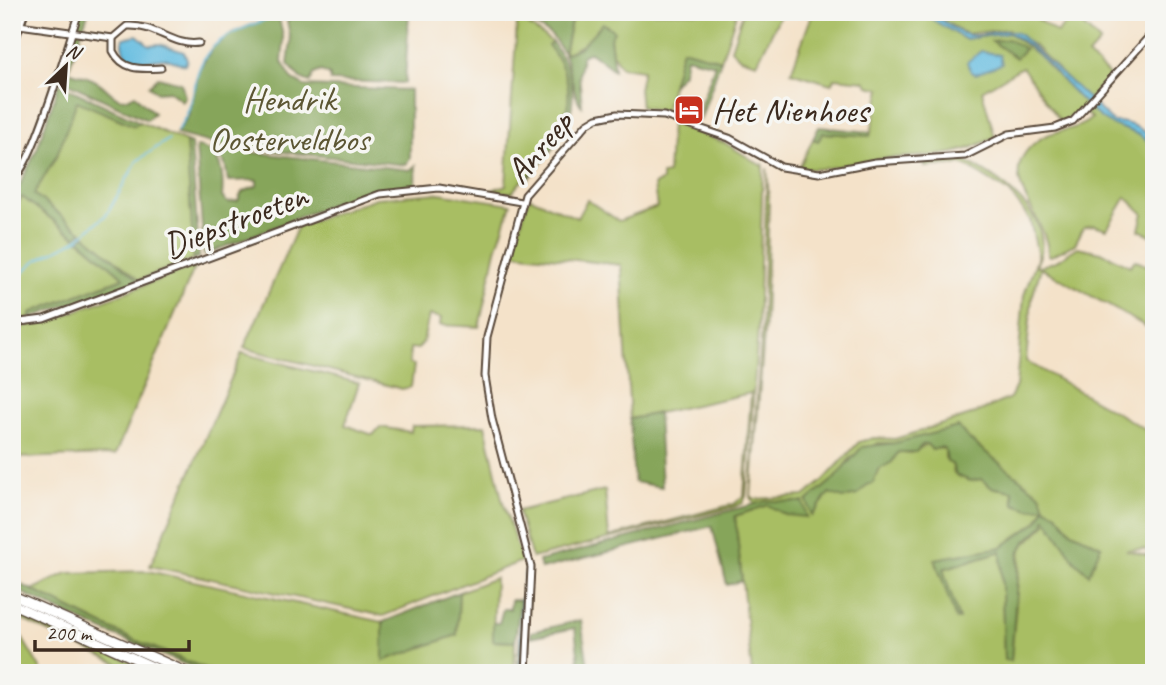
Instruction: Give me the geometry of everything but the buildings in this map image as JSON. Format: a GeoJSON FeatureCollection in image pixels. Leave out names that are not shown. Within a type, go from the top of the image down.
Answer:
{"type":"FeatureCollection","features":[{"type":"Feature","properties":{"kind":"highway"},"geometry":{"type":"LineString","coordinates":[[12,595],[189,673]]}},
{"type":"Feature","properties":{"kind":"highway"},"geometry":{"type":"LineString","coordinates":[[12,604],[167,673]]}},
{"type":"Feature","properties":{"kind":"street"},"geometry":{"type":"LineString","coordinates":[[12,49],[23,25],[25,12]]}},
{"type":"Feature","properties":{"kind":"street"},"geometry":{"type":"LineString","coordinates":[[12,179],[18,178],[35,141],[79,12]]}},
{"type":"Feature","properties":{"kind":"street"},"geometry":{"type":"LineString","coordinates":[[12,24],[113,38],[127,26],[145,26],[174,40],[195,45]]}},
{"type":"Feature","properties":{"kind":"street","name":"Anreep"},"geometry":{"type":"LineString","coordinates":[[527,673],[531,568],[513,509],[492,419],[485,366],[490,319],[521,202],[532,184],[583,127],[604,116],[652,114],[679,120],[729,138],[781,167],[818,173],[876,162],[965,156],[1009,134],[1065,125],[1087,109],[1154,31]]}},
{"type":"Feature","properties":{"kind":"street"},"geometry":{"type":"LineString","coordinates":[[113,38],[113,51],[124,64],[139,69],[161,68]]}},
{"type":"Feature","properties":{"kind":"street","name":"Diepstroeten"},"geometry":{"type":"LineString","coordinates":[[12,323],[44,319],[380,194],[439,188],[521,202]]}},
{"type":"Feature","properties":{"kind":"green space"},"geometry":{"type":"Polygon","coordinates":[[[81,12],[88,13],[68,71],[93,79],[118,98],[135,95],[154,113],[147,120],[59,79],[81,12]]]}},
{"type":"Feature","properties":{"kind":"green space"},"geometry":{"type":"Polygon","coordinates":[[[297,12],[409,12],[405,83],[330,81],[330,75],[321,71],[314,74],[310,82],[300,78],[288,64],[291,41],[287,21],[297,12]]]}},
{"type":"Feature","properties":{"kind":"green space"},"geometry":{"type":"Polygon","coordinates":[[[501,12],[510,12],[552,42],[549,44],[560,62],[569,94],[563,123],[556,138],[512,193],[492,190],[506,185],[517,23],[501,12]]]}},
{"type":"Feature","properties":{"kind":"green space"},"geometry":{"type":"Polygon","coordinates":[[[515,12],[573,12],[564,53],[552,36],[515,12]]]}},
{"type":"Feature","properties":{"kind":"green space"},"geometry":{"type":"Polygon","coordinates":[[[573,12],[737,12],[721,60],[682,49],[665,111],[641,107],[639,89],[643,70],[621,67],[612,53],[610,38],[584,44],[564,54],[573,12]]]}},
{"type":"Feature","properties":{"kind":"green space"},"geometry":{"type":"Polygon","coordinates":[[[743,12],[782,12],[757,63],[740,58],[731,49],[743,12]]]}},
{"type":"Feature","properties":{"kind":"green space"},"geometry":{"type":"Polygon","coordinates":[[[813,12],[920,12],[965,39],[1009,33],[1038,55],[1085,104],[1075,115],[1061,122],[1022,67],[982,91],[995,137],[979,145],[938,155],[879,159],[820,169],[799,168],[813,139],[818,141],[823,133],[870,136],[881,89],[869,86],[865,81],[835,78],[831,84],[791,72],[813,12]]]}},
{"type":"Feature","properties":{"kind":"green space"},"geometry":{"type":"Polygon","coordinates":[[[929,12],[1041,12],[1037,19],[1057,33],[1072,15],[1100,42],[1088,55],[1110,76],[1088,101],[1036,47],[1007,29],[966,34],[929,12]]]}},
{"type":"Feature","properties":{"kind":"green space","name":"Hendrik Oosterveldbos"},"geometry":{"type":"Polygon","coordinates":[[[278,14],[284,40],[282,62],[293,80],[304,86],[410,90],[410,158],[406,165],[219,145],[176,134],[189,115],[199,70],[213,47],[232,33],[278,14]]]}},
{"type":"Feature","properties":{"kind":"green space"},"geometry":{"type":"Polygon","coordinates":[[[603,23],[614,31],[610,38],[614,70],[590,52],[582,56],[579,73],[582,106],[564,54],[579,48],[603,23]]]}},
{"type":"Feature","properties":{"kind":"green space"},"geometry":{"type":"Polygon","coordinates":[[[1008,39],[1025,49],[1016,58],[992,41],[1008,39]]]}},
{"type":"Feature","properties":{"kind":"green space"},"geometry":{"type":"Polygon","coordinates":[[[552,42],[571,80],[573,98],[564,130],[528,179],[559,129],[568,102],[565,75],[559,60],[548,45],[552,42]]]}},
{"type":"Feature","properties":{"kind":"green space"},"geometry":{"type":"Polygon","coordinates":[[[682,49],[721,60],[700,121],[701,103],[715,64],[686,57],[683,73],[672,85],[682,49]]]}},
{"type":"Feature","properties":{"kind":"green space"},"geometry":{"type":"Polygon","coordinates":[[[158,77],[181,83],[185,97],[182,101],[169,91],[157,92],[149,86],[158,77]]]}},
{"type":"Feature","properties":{"kind":"green space"},"geometry":{"type":"Polygon","coordinates":[[[59,84],[140,122],[135,126],[77,101],[57,155],[34,194],[82,232],[76,237],[22,197],[12,214],[12,201],[37,149],[59,84]]]}},
{"type":"Feature","properties":{"kind":"green space"},"geometry":{"type":"Polygon","coordinates":[[[77,100],[134,126],[140,122],[186,142],[194,259],[139,280],[85,235],[79,240],[125,277],[30,313],[30,318],[12,319],[12,214],[21,196],[75,237],[82,232],[34,194],[57,155],[77,100]]]}},
{"type":"Feature","properties":{"kind":"green space"},"geometry":{"type":"Polygon","coordinates":[[[1090,109],[1118,126],[1142,135],[1154,150],[1154,237],[1139,230],[1143,213],[1126,197],[1107,229],[1094,225],[1084,227],[1075,244],[1051,256],[1048,255],[1046,240],[1025,196],[1019,168],[1024,155],[1037,141],[1085,123],[1092,118],[1086,114],[1090,109]]]}},
{"type":"Feature","properties":{"kind":"green space"},"geometry":{"type":"Polygon","coordinates":[[[671,123],[725,143],[762,166],[763,163],[758,329],[746,496],[743,503],[734,507],[532,558],[518,511],[605,490],[609,537],[734,504],[744,496],[751,393],[630,419],[621,265],[512,253],[529,197],[577,218],[587,200],[619,221],[657,207],[654,185],[662,181],[662,175],[668,174],[671,123]]]}},
{"type":"Feature","properties":{"kind":"green space"},"geometry":{"type":"Polygon","coordinates":[[[819,127],[870,132],[870,136],[823,133],[818,141],[813,139],[819,127]]]}},
{"type":"Feature","properties":{"kind":"green space"},"geometry":{"type":"Polygon","coordinates":[[[186,142],[191,144],[198,241],[199,257],[194,259],[186,142]]]}},
{"type":"Feature","properties":{"kind":"green space"},"geometry":{"type":"Polygon","coordinates":[[[196,147],[211,153],[220,165],[222,197],[228,203],[238,201],[242,192],[257,186],[257,180],[228,181],[225,164],[212,148],[410,170],[416,165],[415,184],[367,190],[204,255],[196,147]]]}},
{"type":"Feature","properties":{"kind":"green space"},"geometry":{"type":"Polygon","coordinates":[[[961,159],[1007,187],[1032,215],[1040,231],[1041,248],[1036,265],[1039,267],[1056,261],[1078,247],[1101,252],[1130,266],[1135,260],[1147,266],[1151,258],[1154,259],[1154,331],[1041,268],[1032,298],[1026,361],[1154,434],[1154,552],[1143,549],[1126,550],[1154,557],[1154,673],[752,673],[735,516],[768,505],[786,515],[794,515],[803,502],[755,504],[750,497],[762,326],[767,168],[769,202],[765,322],[751,496],[755,499],[804,496],[824,480],[859,442],[873,438],[895,439],[971,415],[1010,398],[1016,386],[1024,295],[1038,256],[1030,220],[1010,193],[968,167],[961,164],[925,167],[924,162],[961,159]],[[958,427],[895,443],[878,443],[851,457],[834,479],[807,501],[813,515],[829,493],[849,497],[877,476],[881,467],[892,462],[898,452],[912,453],[927,444],[931,448],[945,449],[945,458],[952,464],[954,473],[970,481],[981,479],[995,488],[1013,491],[1013,499],[1024,507],[1041,495],[970,440],[958,427]],[[1045,507],[1037,522],[1002,547],[935,560],[957,620],[943,569],[1001,551],[1004,660],[1011,660],[1021,548],[1046,524],[1043,521],[1046,518],[1050,521],[1075,561],[1101,546],[1072,532],[1045,507]]]}},
{"type":"Feature","properties":{"kind":"green space"},"geometry":{"type":"Polygon","coordinates":[[[439,193],[511,204],[496,250],[479,327],[440,325],[441,318],[429,315],[423,342],[418,349],[410,348],[409,364],[414,365],[411,387],[402,389],[244,348],[298,226],[376,198],[439,193]]]}},
{"type":"Feature","properties":{"kind":"green space"},"geometry":{"type":"Polygon","coordinates":[[[85,235],[139,280],[30,318],[30,313],[124,278],[79,239],[85,235]]]}},
{"type":"Feature","properties":{"kind":"green space"},"geometry":{"type":"Polygon","coordinates":[[[195,266],[115,455],[12,458],[14,329],[49,321],[195,266]]]}},
{"type":"Feature","properties":{"kind":"green space"},"geometry":{"type":"Polygon","coordinates":[[[242,353],[359,383],[345,425],[373,435],[380,427],[411,432],[412,426],[485,425],[502,499],[522,561],[383,616],[150,566],[242,353]]]}},
{"type":"Feature","properties":{"kind":"green space"},"geometry":{"type":"Polygon","coordinates":[[[658,413],[662,487],[634,482],[630,419],[658,413]]]}},
{"type":"Feature","properties":{"kind":"green space"},"geometry":{"type":"Polygon","coordinates":[[[958,427],[970,440],[1041,495],[1045,507],[1029,509],[1014,504],[1013,491],[991,487],[981,479],[970,481],[956,475],[952,464],[947,462],[945,449],[942,447],[932,450],[927,444],[922,445],[916,452],[898,452],[892,462],[878,470],[873,483],[867,485],[858,495],[843,498],[829,493],[812,516],[807,501],[834,479],[862,447],[895,443],[958,427]]]}},
{"type":"Feature","properties":{"kind":"green space"},"geometry":{"type":"Polygon","coordinates":[[[767,501],[803,502],[807,517],[786,515],[768,505],[735,516],[742,581],[727,585],[712,526],[541,569],[539,561],[767,501]]]}},
{"type":"Feature","properties":{"kind":"green space"},"geometry":{"type":"Polygon","coordinates":[[[1045,507],[1057,514],[1072,532],[1101,546],[1089,574],[1075,561],[1046,518],[1046,523],[1025,542],[1019,553],[1011,661],[1004,660],[1001,551],[943,569],[959,619],[956,620],[935,559],[1002,547],[1037,522],[1045,507]]]}},
{"type":"Feature","properties":{"kind":"green space"},"geometry":{"type":"Polygon","coordinates":[[[148,571],[383,622],[383,660],[457,635],[459,592],[495,578],[493,641],[515,642],[514,673],[216,673],[127,637],[32,590],[67,573],[148,571]]]}},
{"type":"Feature","properties":{"kind":"green space"},"geometry":{"type":"Polygon","coordinates":[[[12,580],[127,637],[216,673],[206,673],[104,631],[12,588],[12,580]]]}},
{"type":"Feature","properties":{"kind":"green space"},"geometry":{"type":"Polygon","coordinates":[[[459,592],[457,635],[383,661],[383,622],[459,592]]]}},
{"type":"Feature","properties":{"kind":"green space"},"geometry":{"type":"Polygon","coordinates":[[[528,598],[524,673],[517,673],[523,600],[528,598]]]}},
{"type":"Feature","properties":{"kind":"green space"},"geometry":{"type":"Polygon","coordinates":[[[511,600],[520,600],[515,642],[493,641],[493,623],[499,623],[503,609],[510,609],[511,600]]]}},
{"type":"Feature","properties":{"kind":"green space"},"geometry":{"type":"Polygon","coordinates":[[[12,608],[155,673],[138,673],[12,615],[12,608]]]}},
{"type":"Feature","properties":{"kind":"green space"},"geometry":{"type":"Polygon","coordinates":[[[581,620],[589,673],[580,673],[575,628],[531,637],[531,632],[581,620]]]}},
{"type":"Feature","properties":{"kind":"green space"},"geometry":{"type":"Polygon","coordinates":[[[12,625],[15,626],[43,673],[12,673],[12,625]]]}},
{"type":"Feature","properties":{"kind":"water"},"geometry":{"type":"Polygon","coordinates":[[[920,12],[932,15],[965,34],[1013,31],[1019,34],[1113,122],[1130,124],[1150,137],[1154,141],[1154,150],[1136,133],[1101,118],[1046,62],[1009,33],[965,39],[920,12]]]}},
{"type":"Feature","properties":{"kind":"water"},"geometry":{"type":"Polygon","coordinates":[[[137,35],[149,45],[160,44],[184,52],[187,59],[185,65],[164,58],[144,61],[127,56],[122,45],[124,38],[137,35]]]}},
{"type":"Feature","properties":{"kind":"water"},"geometry":{"type":"Polygon","coordinates":[[[981,51],[1000,55],[1002,64],[976,74],[971,72],[967,62],[981,51]]]}},
{"type":"Feature","properties":{"kind":"water"},"geometry":{"type":"Polygon","coordinates":[[[528,565],[522,673],[520,673],[521,601],[528,565]]]}},
{"type":"Feature","properties":{"kind":"waterway"},"geometry":{"type":"LineString","coordinates":[[177,131],[190,107],[200,66],[207,54],[225,38],[274,16]]}},
{"type":"Feature","properties":{"kind":"waterway"},"geometry":{"type":"LineString","coordinates":[[12,291],[25,270],[35,261],[78,239],[107,214],[137,161],[169,139]]}},
{"type":"Feature","properties":{"kind":"place","name":"Het Nienhoes"},"geometry":{"type":"Point","coordinates":[689,110]}}]}
